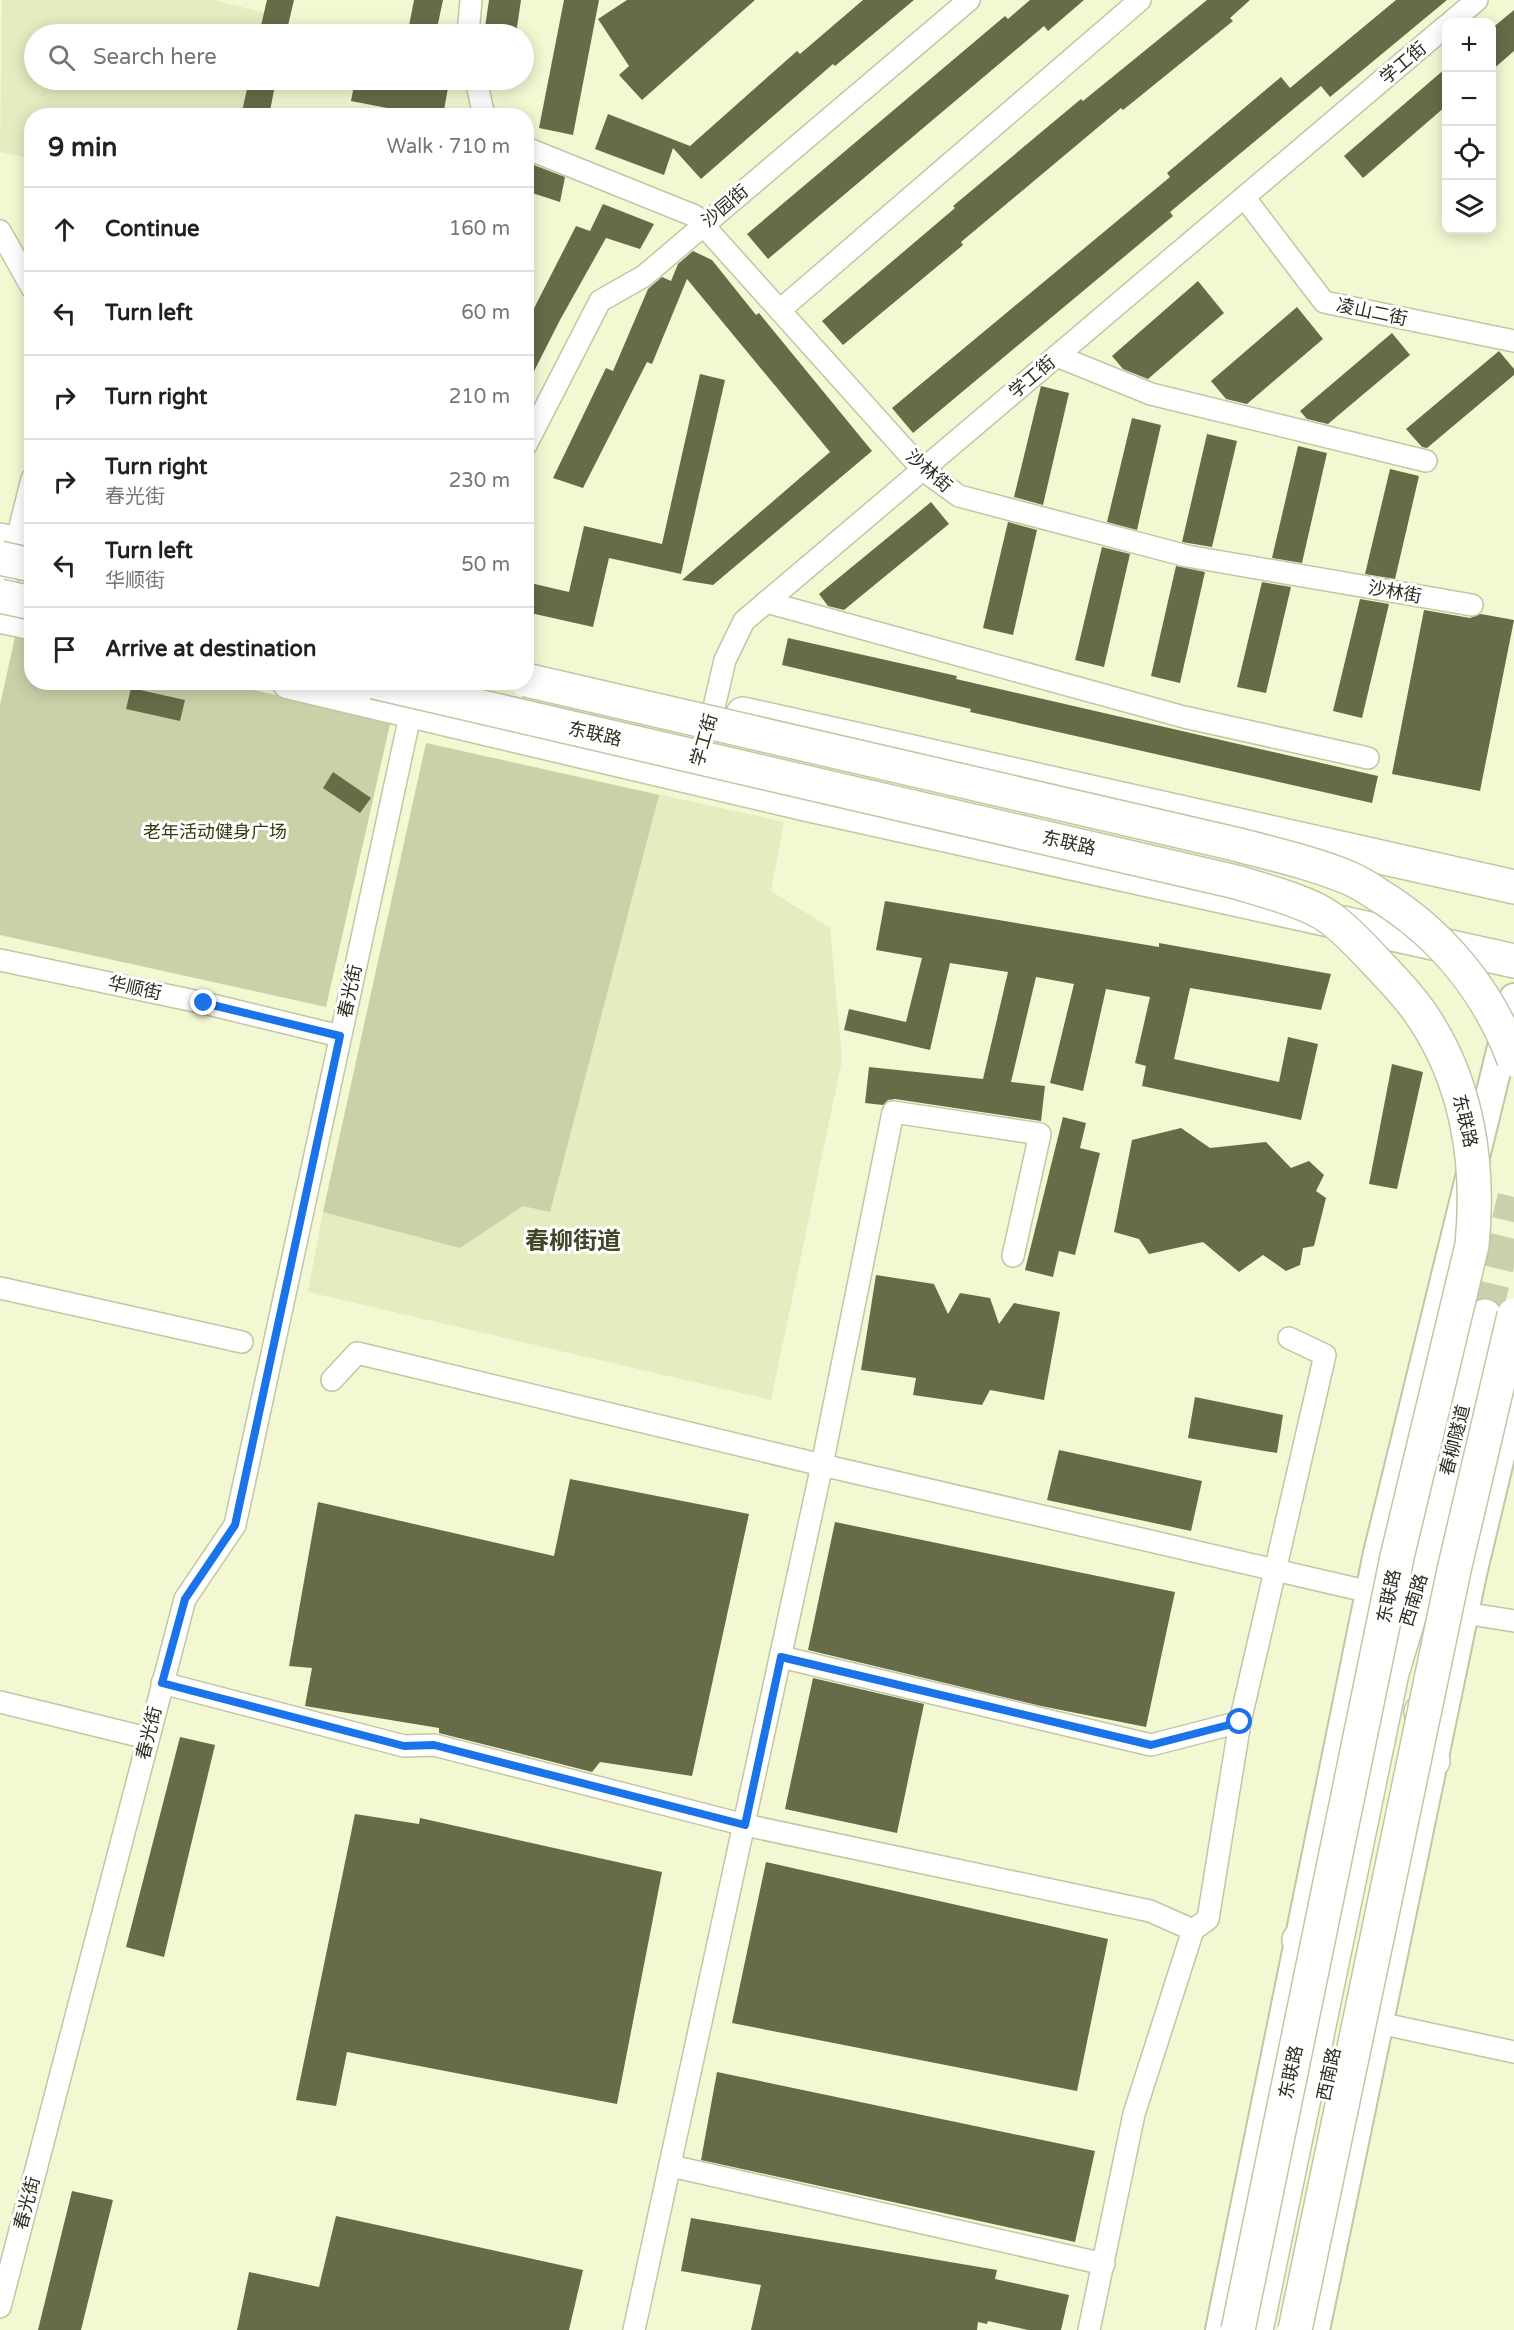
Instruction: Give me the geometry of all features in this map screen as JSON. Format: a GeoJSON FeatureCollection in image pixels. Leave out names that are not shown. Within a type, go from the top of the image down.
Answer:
{"type":"FeatureCollection","features":[{"type":"Feature","properties":{"kind":"main road"},"geometry":{"type":"LineString","coordinates":[[0,596],[24,601]]}},
{"type":"Feature","properties":{"kind":"main road"},"geometry":{"type":"LineString","coordinates":[[0,616],[24,621]]}},
{"type":"Feature","properties":{"kind":"main road"},"geometry":{"type":"LineString","coordinates":[[534,666],[1514,887]]}},
{"type":"Feature","properties":{"kind":"main road","name":"东联路"},"geometry":{"type":"LineString","coordinates":[[534,682],[1235,844],[1351,878],[1391,902],[1425,928],[1454,957],[1480,991],[1503,1029],[1514,1060]]}},
{"type":"Feature","properties":{"kind":"main road"},"geometry":{"type":"LineString","coordinates":[[323,690],[693,777],[1514,962]]}},
{"type":"Feature","properties":{"kind":"main road","name":"东联路"},"geometry":{"type":"LineString","coordinates":[[408,690],[1236,882],[1287,898],[1328,917],[1365,950],[1420,1012],[1438,1040],[1464,1106],[1470,1136],[1476,1207],[1472,1245],[1397,1557],[1238,2330]]}},
{"type":"Feature","properties":{"kind":"main road"},"geometry":{"type":"LineString","coordinates":[[1220,2330],[1370,1592],[1514,998]]}},
{"type":"Feature","properties":{"kind":"main road"},"geometry":{"type":"LineString","coordinates":[[1294,2330],[1454,1570],[1499,1316]]}},
{"type":"Feature","properties":{"kind":"main road","name":"春柳隧道"},"geometry":{"type":"LineString","coordinates":[[1425,1564],[1499,1316]]}},
{"type":"Feature","properties":{"kind":"main road"},"geometry":{"type":"LineString","coordinates":[[1315,2330],[1464,1613],[1514,1398]]}},
{"type":"Feature","properties":{"kind":"main road","name":"西南路"},"geometry":{"type":"LineString","coordinates":[[1275,2330],[1425,1564]]}},
{"type":"Feature","properties":{"kind":"main road"},"geometry":{"type":"LineString","coordinates":[[1370,1592],[1433,1761]]}},
{"type":"Feature","properties":{"kind":"main road"},"geometry":{"type":"LineString","coordinates":[[1402,1675],[1464,1613]]}},
{"type":"Feature","properties":{"kind":"main road","name":"西南路"},"geometry":{"type":"LineString","coordinates":[[1256,2330],[1346,1894],[1402,1675]]}},
{"type":"Feature","properties":{"kind":"main road"},"geometry":{"type":"LineString","coordinates":[[1297,1949],[1346,1894]]}},
{"type":"Feature","properties":{"kind":"street"},"geometry":{"type":"LineString","coordinates":[[469,24],[471,0]]}},
{"type":"Feature","properties":{"kind":"street","name":"沙园街"},"geometry":{"type":"LineString","coordinates":[[534,429],[600,301],[644,276],[969,0]]}},
{"type":"Feature","properties":{"kind":"street"},"geometry":{"type":"LineString","coordinates":[[780,310],[1140,0]]}},
{"type":"Feature","properties":{"kind":"street"},"geometry":{"type":"LineString","coordinates":[[1456,18],[1477,0]]}},
{"type":"Feature","properties":{"kind":"street","name":"学工街"},"geometry":{"type":"LineString","coordinates":[[693,777],[725,660],[744,621],[1442,29]]}},
{"type":"Feature","properties":{"kind":"street"},"geometry":{"type":"LineString","coordinates":[[478,90],[482,108]]}},
{"type":"Feature","properties":{"kind":"street","name":"沙林街"},"geometry":{"type":"LineString","coordinates":[[534,151],[695,216],[922,470],[959,496],[1187,556],[1472,605]]}},
{"type":"Feature","properties":{"kind":"street","name":"凌山二街"},"geometry":{"type":"LineString","coordinates":[[1244,197],[1324,302],[1514,341]]}},
{"type":"Feature","properties":{"kind":"street"},"geometry":{"type":"LineString","coordinates":[[0,231],[24,274]]}},
{"type":"Feature","properties":{"kind":"street"},"geometry":{"type":"LineString","coordinates":[[1057,356],[1151,394],[1426,461]]}},
{"type":"Feature","properties":{"kind":"street"},"geometry":{"type":"LineString","coordinates":[[0,606],[24,513]]}},
{"type":"Feature","properties":{"kind":"street"},"geometry":{"type":"LineString","coordinates":[[766,602],[1184,717],[1368,758]]}},
{"type":"Feature","properties":{"kind":"street","name":"春光街"},"geometry":{"type":"LineString","coordinates":[[0,2307],[185,1599],[235,1525],[411,711]]}},
{"type":"Feature","properties":{"kind":"street","name":"华顺街"},"geometry":{"type":"LineString","coordinates":[[0,960],[204,1003],[340,1036]]}},
{"type":"Feature","properties":{"kind":"street"},"geometry":{"type":"LineString","coordinates":[[634,2330],[822,1465],[893,1112],[1040,1134],[1013,1256]]}},
{"type":"Feature","properties":{"kind":"street"},"geometry":{"type":"LineString","coordinates":[[0,1288],[242,1342]]}},
{"type":"Feature","properties":{"kind":"street"},"geometry":{"type":"LineString","coordinates":[[1089,2330],[1134,2114],[1193,1930],[1208,1919],[1240,1722],[1325,1355],[1289,1338]]}},
{"type":"Feature","properties":{"kind":"street"},"geometry":{"type":"LineString","coordinates":[[332,1380],[357,1353],[822,1465],[1370,1592]]}},
{"type":"Feature","properties":{"kind":"street"},"geometry":{"type":"LineString","coordinates":[[1464,1613],[1514,1621]]}},
{"type":"Feature","properties":{"kind":"street"},"geometry":{"type":"LineString","coordinates":[[781,1657],[1151,1745],[1240,1722]]}},
{"type":"Feature","properties":{"kind":"street"},"geometry":{"type":"LineString","coordinates":[[162,1683],[404,1746],[434,1745],[745,1825],[1150,1911],[1193,1930]]}},
{"type":"Feature","properties":{"kind":"street"},"geometry":{"type":"LineString","coordinates":[[0,1702],[147,1738]]}},
{"type":"Feature","properties":{"kind":"street"},"geometry":{"type":"LineString","coordinates":[[1379,2023],[1514,2052]]}},
{"type":"Feature","properties":{"kind":"street"},"geometry":{"type":"LineString","coordinates":[[671,2166],[1104,2264]]}},
{"type":"Feature","properties":{"kind":"shaded area"},"geometry":{"type":"Polygon","coordinates":[[[2,0],[212,0],[270,14],[267,24],[24,24],[24,90],[248,90],[243,108],[24,108],[24,157],[0,152],[2,0]]]}},
{"type":"Feature","properties":{"kind":"shaded area"},"geometry":{"type":"Polygon","coordinates":[[[426,743],[784,822],[771,891],[830,928],[842,1060],[771,1400],[308,1292],[323,1212],[426,743]]]}},
{"type":"Feature","properties":{"kind":"green space","name":"老年活动健身广场"},"geometry":{"type":"Polygon","coordinates":[[[15,637],[24,639],[24,690],[253,690],[391,720],[326,1007],[0,935],[0,705],[15,637]]]}},
{"type":"Feature","properties":{"kind":"green space"},"geometry":{"type":"Polygon","coordinates":[[[426,743],[659,795],[550,1212],[523,1206],[460,1248],[323,1212],[426,743]]]}},
{"type":"Feature","properties":{"kind":"building"},"geometry":{"type":"Polygon","coordinates":[[[267,0],[294,0],[288,24],[261,24],[267,0]]]}},
{"type":"Feature","properties":{"kind":"building"},"geometry":{"type":"Polygon","coordinates":[[[414,0],[443,0],[438,24],[409,24],[414,0]]]}},
{"type":"Feature","properties":{"kind":"building"},"geometry":{"type":"Polygon","coordinates":[[[489,0],[521,0],[517,24],[485,24],[489,0]]]}},
{"type":"Feature","properties":{"kind":"building"},"geometry":{"type":"Polygon","coordinates":[[[564,0],[599,0],[573,135],[539,128],[564,0]]]}},
{"type":"Feature","properties":{"kind":"building"},"geometry":{"type":"Polygon","coordinates":[[[627,0],[755,0],[642,100],[619,75],[629,66],[598,19],[627,0]]]}},
{"type":"Feature","properties":{"kind":"building"},"geometry":{"type":"Polygon","coordinates":[[[863,0],[914,0],[835,66],[833,64],[701,179],[673,148],[664,175],[595,149],[608,114],[690,146],[797,51],[800,54],[863,0]]]}},
{"type":"Feature","properties":{"kind":"building"},"geometry":{"type":"Polygon","coordinates":[[[1030,0],[1084,0],[1048,31],[1044,26],[768,259],[747,234],[1005,16],[1008,19],[1030,0]]]}},
{"type":"Feature","properties":{"kind":"building"},"geometry":{"type":"Polygon","coordinates":[[[1207,0],[1250,0],[1230,18],[1233,21],[1123,110],[1121,108],[961,242],[963,245],[843,345],[822,321],[955,208],[953,206],[1081,99],[1083,101],[1207,0]]]}},
{"type":"Feature","properties":{"kind":"building"},"geometry":{"type":"Polygon","coordinates":[[[1396,0],[1447,0],[1330,97],[1321,86],[1170,212],[1173,216],[913,433],[892,408],[1170,177],[1167,173],[1281,77],[1290,88],[1396,0]]]}},
{"type":"Feature","properties":{"kind":"building"},"geometry":{"type":"Polygon","coordinates":[[[1514,10],[1514,51],[1496,67],[1496,25],[1514,10]]]}},
{"type":"Feature","properties":{"kind":"building"},"geometry":{"type":"Polygon","coordinates":[[[1442,71],[1442,109],[1363,178],[1344,156],[1442,71]]]}},
{"type":"Feature","properties":{"kind":"building"},"geometry":{"type":"Polygon","coordinates":[[[247,90],[274,90],[271,108],[243,108],[247,90]]]}},
{"type":"Feature","properties":{"kind":"building"},"geometry":{"type":"Polygon","coordinates":[[[353,90],[448,90],[444,108],[387,108],[351,101],[353,90]]]}},
{"type":"Feature","properties":{"kind":"building"},"geometry":{"type":"Polygon","coordinates":[[[534,165],[565,177],[560,202],[534,194],[534,165]]]}},
{"type":"Feature","properties":{"kind":"building"},"geometry":{"type":"Polygon","coordinates":[[[603,204],[654,224],[640,249],[606,238],[534,371],[534,308],[576,226],[590,231],[603,204]]]}},
{"type":"Feature","properties":{"kind":"building"},"geometry":{"type":"Polygon","coordinates":[[[693,251],[712,260],[756,315],[759,313],[872,451],[713,585],[682,580],[830,452],[687,279],[652,364],[647,362],[583,488],[553,478],[606,368],[613,371],[648,289],[662,277],[671,281],[678,264],[693,251]]]}},
{"type":"Feature","properties":{"kind":"building"},"geometry":{"type":"Polygon","coordinates":[[[1198,281],[1224,313],[1148,379],[1123,369],[1112,356],[1198,281]]]}},
{"type":"Feature","properties":{"kind":"building"},"geometry":{"type":"Polygon","coordinates":[[[1297,307],[1323,339],[1247,404],[1226,399],[1211,381],[1297,307]]]}},
{"type":"Feature","properties":{"kind":"building"},"geometry":{"type":"Polygon","coordinates":[[[1392,333],[1410,355],[1328,424],[1307,419],[1300,411],[1392,333]]]}},
{"type":"Feature","properties":{"kind":"building"},"geometry":{"type":"Polygon","coordinates":[[[1499,351],[1514,369],[1514,375],[1427,448],[1422,447],[1406,429],[1499,351]]]}},
{"type":"Feature","properties":{"kind":"building"},"geometry":{"type":"Polygon","coordinates":[[[700,374],[725,380],[681,574],[609,558],[593,627],[534,614],[534,584],[569,592],[584,526],[662,544],[700,374]]]}},
{"type":"Feature","properties":{"kind":"building"},"geometry":{"type":"Polygon","coordinates":[[[1041,386],[1069,393],[1043,505],[1014,497],[1041,386]]]}},
{"type":"Feature","properties":{"kind":"building"},"geometry":{"type":"Polygon","coordinates":[[[1132,418],[1161,425],[1137,530],[1107,522],[1132,418]]]}},
{"type":"Feature","properties":{"kind":"building"},"geometry":{"type":"Polygon","coordinates":[[[1207,434],[1237,441],[1212,547],[1182,542],[1207,434]]]}},
{"type":"Feature","properties":{"kind":"building"},"geometry":{"type":"Polygon","coordinates":[[[1298,446],[1327,453],[1302,563],[1272,558],[1298,446]]]}},
{"type":"Feature","properties":{"kind":"building"},"geometry":{"type":"Polygon","coordinates":[[[1390,469],[1419,476],[1395,579],[1365,574],[1390,469]]]}},
{"type":"Feature","properties":{"kind":"building"},"geometry":{"type":"Polygon","coordinates":[[[931,502],[949,524],[844,610],[828,606],[819,594],[931,502]]]}},
{"type":"Feature","properties":{"kind":"building"},"geometry":{"type":"Polygon","coordinates":[[[1008,522],[1037,530],[1013,635],[983,628],[1008,522]]]}},
{"type":"Feature","properties":{"kind":"building"},"geometry":{"type":"Polygon","coordinates":[[[1102,547],[1130,554],[1104,667],[1075,660],[1102,547]]]}},
{"type":"Feature","properties":{"kind":"building"},"geometry":{"type":"Polygon","coordinates":[[[1176,566],[1205,572],[1180,683],[1151,676],[1176,566]]]}},
{"type":"Feature","properties":{"kind":"building"},"geometry":{"type":"Polygon","coordinates":[[[1262,582],[1291,587],[1266,693],[1237,687],[1262,582]]]}},
{"type":"Feature","properties":{"kind":"building"},"geometry":{"type":"Polygon","coordinates":[[[1360,599],[1389,604],[1362,718],[1333,711],[1360,599]]]}},
{"type":"Feature","properties":{"kind":"building"},"geometry":{"type":"Polygon","coordinates":[[[1424,610],[1470,618],[1481,614],[1514,620],[1480,791],[1392,774],[1424,610]]]}},
{"type":"Feature","properties":{"kind":"building"},"geometry":{"type":"Polygon","coordinates":[[[788,638],[1378,776],[1372,803],[970,712],[971,709],[782,665],[788,638]]]}},
{"type":"Feature","properties":{"kind":"building"},"geometry":{"type":"Polygon","coordinates":[[[131,690],[185,700],[180,721],[126,709],[131,690]]]}},
{"type":"Feature","properties":{"kind":"building"},"geometry":{"type":"Polygon","coordinates":[[[333,772],[371,798],[360,813],[323,788],[333,772]]]}},
{"type":"Feature","properties":{"kind":"building"},"geometry":{"type":"Polygon","coordinates":[[[885,901],[1159,947],[1159,943],[1331,974],[1321,1010],[1190,988],[1174,1059],[1279,1082],[1288,1037],[1318,1044],[1301,1120],[1142,1086],[1146,1066],[1135,1063],[1150,997],[1106,989],[1083,1091],[1050,1083],[1074,984],[1036,977],[1011,1082],[1045,1086],[1041,1121],[895,1099],[888,1100],[883,1105],[865,1103],[869,1067],[983,1079],[1008,972],[950,963],[930,1050],[844,1030],[849,1009],[906,1022],[922,958],[876,950],[885,901]]]}},
{"type":"Feature","properties":{"kind":"building"},"geometry":{"type":"Polygon","coordinates":[[[1392,1064],[1423,1072],[1397,1189],[1369,1184],[1392,1064]]]}},
{"type":"Feature","properties":{"kind":"building"},"geometry":{"type":"Polygon","coordinates":[[[1063,1117],[1086,1123],[1080,1148],[1100,1153],[1075,1255],[1059,1251],[1053,1277],[1025,1270],[1063,1117]]]}},
{"type":"Feature","properties":{"kind":"building"},"geometry":{"type":"Polygon","coordinates":[[[1181,1128],[1210,1148],[1266,1142],[1291,1168],[1309,1161],[1324,1175],[1316,1191],[1326,1198],[1314,1246],[1303,1248],[1300,1265],[1286,1271],[1263,1255],[1239,1272],[1203,1242],[1149,1254],[1139,1239],[1114,1232],[1132,1140],[1181,1128]]]}},
{"type":"Feature","properties":{"kind":"building"},"geometry":{"type":"Polygon","coordinates":[[[876,1275],[934,1284],[948,1314],[960,1293],[990,1298],[999,1324],[1014,1303],[1060,1312],[1044,1400],[990,1390],[982,1405],[913,1395],[916,1378],[861,1370],[876,1275]]]}},
{"type":"Feature","properties":{"kind":"building"},"geometry":{"type":"Polygon","coordinates":[[[1195,1397],[1283,1415],[1277,1453],[1188,1438],[1195,1397]]]}},
{"type":"Feature","properties":{"kind":"building"},"geometry":{"type":"Polygon","coordinates":[[[1059,1450],[1202,1481],[1191,1531],[1047,1500],[1059,1450]]]}},
{"type":"Feature","properties":{"kind":"building"},"geometry":{"type":"Polygon","coordinates":[[[570,1479],[749,1514],[692,1776],[600,1762],[592,1772],[439,1733],[439,1728],[305,1706],[312,1668],[289,1666],[318,1502],[554,1556],[570,1479]]]}},
{"type":"Feature","properties":{"kind":"building"},"geometry":{"type":"Polygon","coordinates":[[[835,1522],[1175,1592],[1146,1727],[1041,1706],[808,1650],[835,1522]]]}},
{"type":"Feature","properties":{"kind":"building"},"geometry":{"type":"Polygon","coordinates":[[[813,1678],[924,1704],[897,1833],[785,1809],[813,1678]]]}},
{"type":"Feature","properties":{"kind":"building"},"geometry":{"type":"Polygon","coordinates":[[[180,1737],[215,1745],[164,1957],[126,1947],[180,1737]]]}},
{"type":"Feature","properties":{"kind":"building"},"geometry":{"type":"Polygon","coordinates":[[[355,1814],[419,1824],[420,1818],[662,1872],[617,2104],[347,2052],[336,2106],[296,2100],[355,1814]]]}},
{"type":"Feature","properties":{"kind":"building"},"geometry":{"type":"Polygon","coordinates":[[[766,1862],[1108,1939],[1077,2091],[732,2023],[766,1862]]]}},
{"type":"Feature","properties":{"kind":"building"},"geometry":{"type":"Polygon","coordinates":[[[717,2072],[1095,2151],[1075,2242],[701,2160],[717,2072]]]}},
{"type":"Feature","properties":{"kind":"building"},"geometry":{"type":"Polygon","coordinates":[[[72,2191],[113,2200],[81,2330],[38,2330],[72,2191]]]}},
{"type":"Feature","properties":{"kind":"building"},"geometry":{"type":"Polygon","coordinates":[[[336,2216],[583,2270],[569,2330],[237,2330],[249,2272],[319,2287],[336,2216]]]}},
{"type":"Feature","properties":{"kind":"building"},"geometry":{"type":"Polygon","coordinates":[[[691,2218],[997,2270],[995,2279],[1069,2295],[1061,2330],[1028,2330],[988,2321],[987,2324],[978,2322],[977,2330],[751,2330],[761,2285],[681,2271],[691,2218]]]}},
{"type":"Feature","properties":{"kind":"tunnel"},"geometry":{"type":"LineString","coordinates":[[1485,1316],[1514,1197]]}},
{"type":"Feature","properties":{"kind":"district","name":"春柳街道"},"geometry":{"type":"Point","coordinates":[573,1241]}},
{"type":"Feature","properties":{"kind":"route"},"geometry":{"type":"LineString","coordinates":[[204,1003],[340,1036],[235,1525],[185,1599],[162,1683],[404,1746],[434,1745],[745,1825],[781,1657],[1151,1745],[1240,1722]]}}]}
